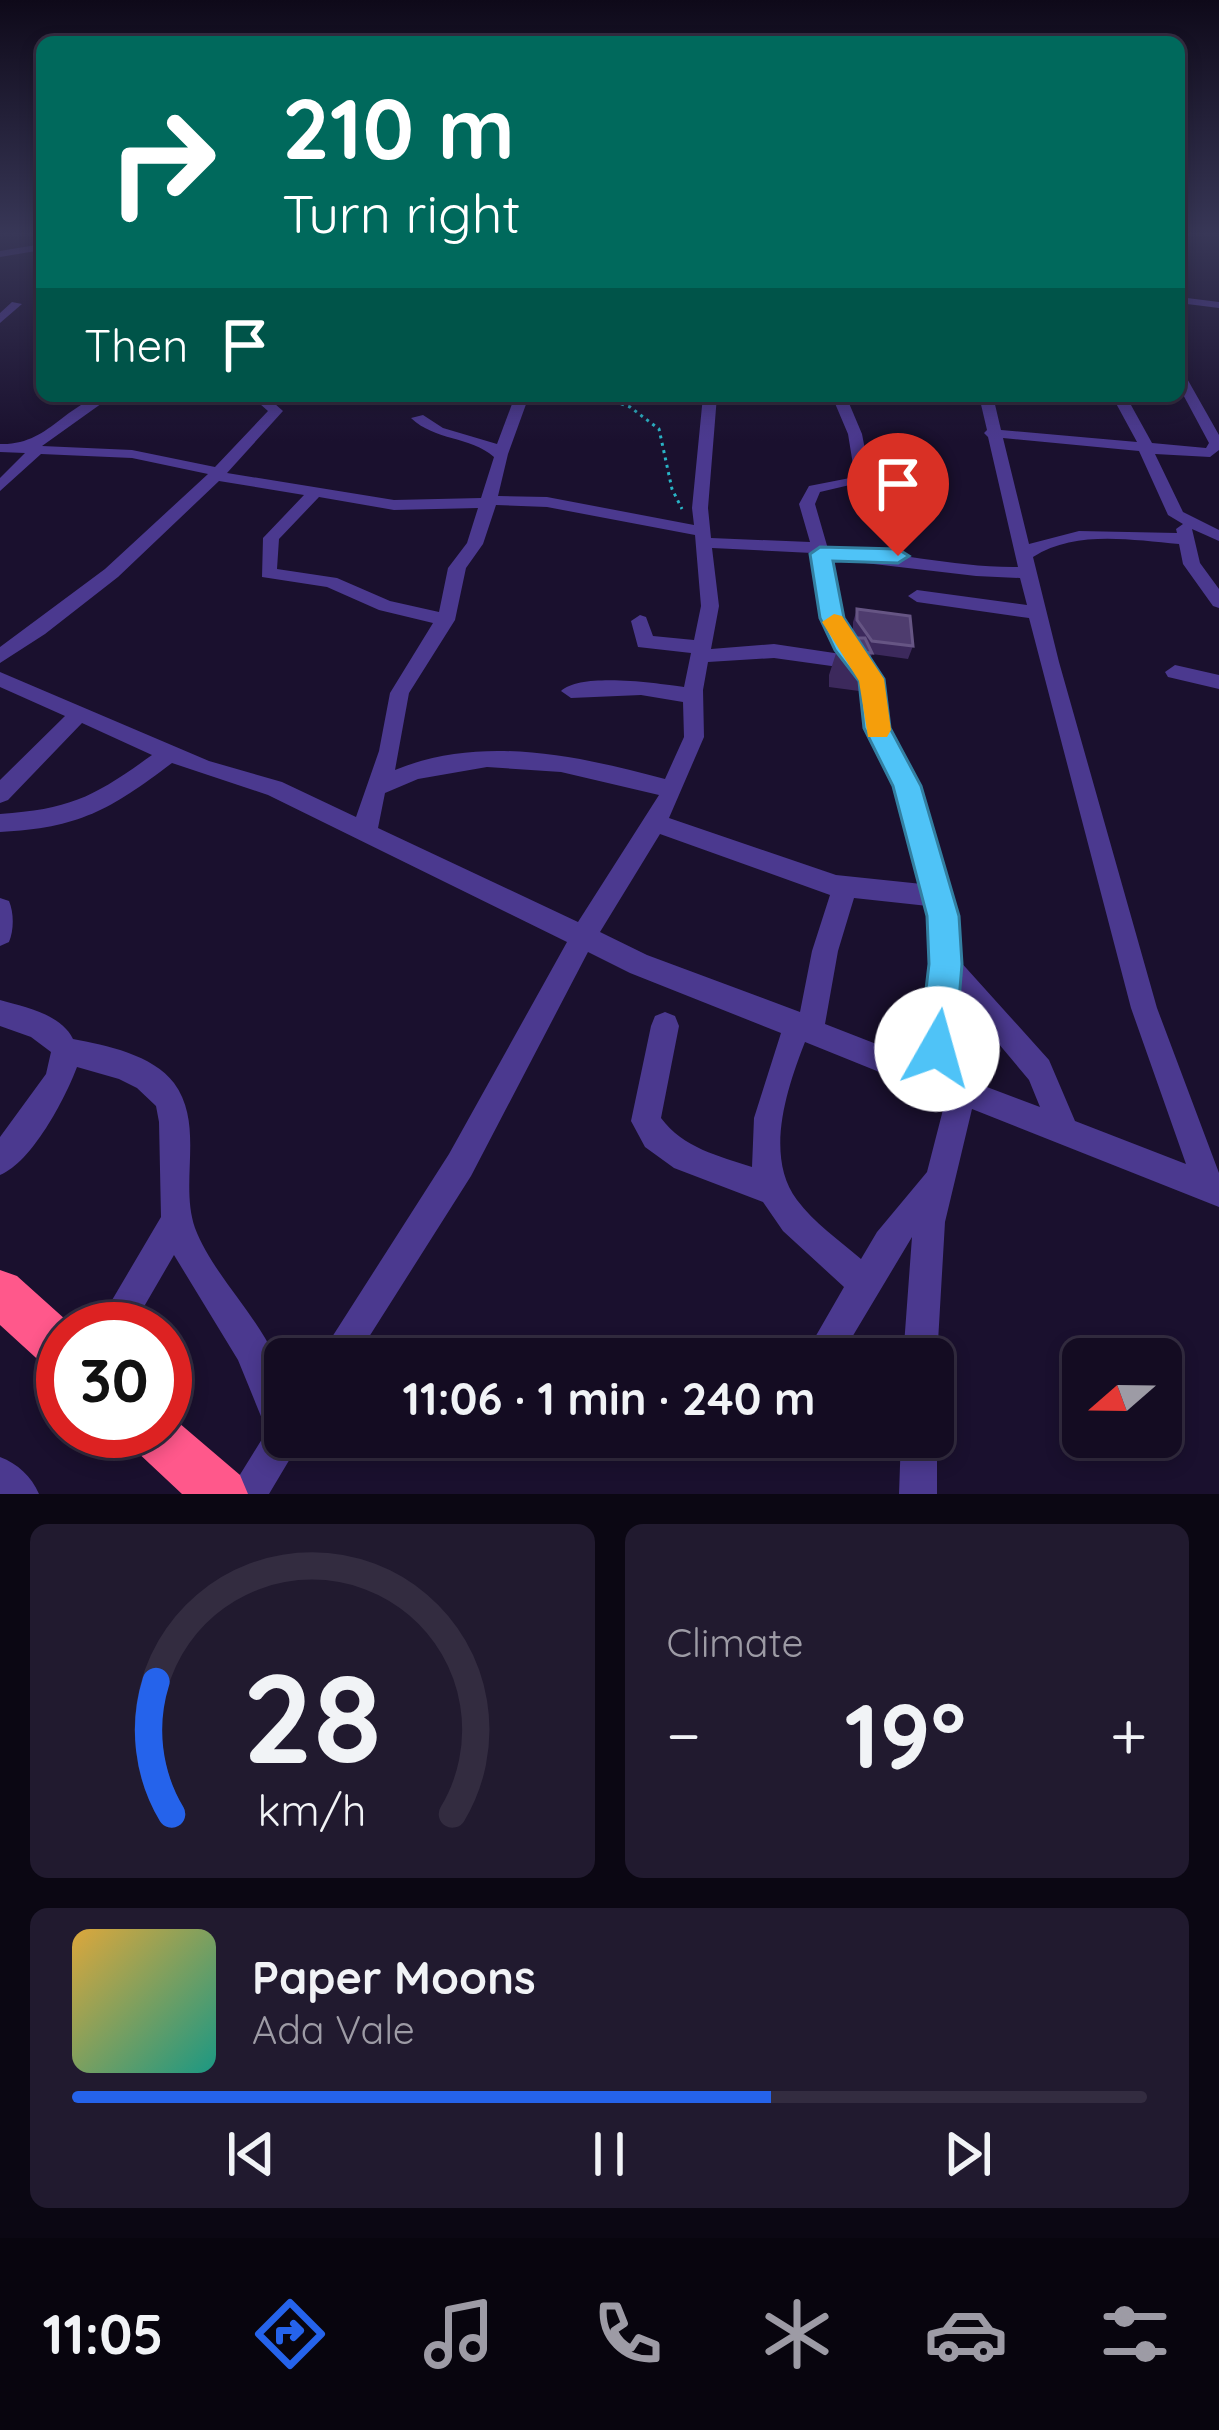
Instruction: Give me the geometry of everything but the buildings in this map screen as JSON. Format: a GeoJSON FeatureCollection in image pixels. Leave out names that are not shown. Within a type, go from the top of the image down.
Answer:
{"type":"FeatureCollection","features":[{"type":"Feature","properties":{"kind":"highway"},"geometry":{"type":"LineString","coordinates":[[0,1293],[36,1326]]}},
{"type":"Feature","properties":{"kind":"highway"},"geometry":{"type":"LineString","coordinates":[[182,1458],[221,1494]]}},
{"type":"Feature","properties":{"kind":"street"},"geometry":{"type":"LineString","coordinates":[[1186,302],[1219,305]]}},
{"type":"Feature","properties":{"kind":"street"},"geometry":{"type":"LineString","coordinates":[[0,319],[16,304]]}},
{"type":"Feature","properties":{"kind":"street"},"geometry":{"type":"LineString","coordinates":[[991,433],[1147,451],[1214,451],[1216,443],[1199,396],[1185,381]]}},
{"type":"Feature","properties":{"kind":"street"},"geometry":{"type":"LineString","coordinates":[[0,486],[33,449],[97,402]]}},
{"type":"Feature","properties":{"kind":"street"},"geometry":{"type":"LineString","coordinates":[[0,656],[147,544],[276,411],[275,405],[261,402]]}},
{"type":"Feature","properties":{"kind":"street"},"geometry":{"type":"LineString","coordinates":[[367,832],[369,803],[403,686],[446,620],[459,588],[457,568],[476,544],[520,402]]}},
{"type":"Feature","properties":{"kind":"street"},"geometry":{"type":"LineString","coordinates":[[349,1338],[460,1165],[584,937],[655,823],[694,737],[694,696],[710,606],[703,530],[710,402]]}},
{"type":"Feature","properties":{"kind":"street"},"geometry":{"type":"LineString","coordinates":[[842,402],[855,434],[863,480],[809,493],[832,618],[844,644],[872,679],[877,728],[919,819],[937,896],[946,964],[948,1089],[929,1222],[921,1338]]}},
{"type":"Feature","properties":{"kind":"street"},"geometry":{"type":"LineString","coordinates":[[987,402],[991,433],[1144,1008],[1214,1190]]}},
{"type":"Feature","properties":{"kind":"street"},"geometry":{"type":"LineString","coordinates":[[1121,402],[1184,531],[1192,564],[1219,602]]}},
{"type":"Feature","properties":{"kind":"street"},"geometry":{"type":"LineString","coordinates":[[418,418],[437,432],[501,453]]}},
{"type":"Feature","properties":{"kind":"street"},"geometry":{"type":"LineString","coordinates":[[0,448],[132,454],[394,505],[547,502],[820,551],[922,559],[974,573],[1026,563],[1045,541],[1184,531],[1219,536]]}},
{"type":"Feature","properties":{"kind":"street"},"geometry":{"type":"LineString","coordinates":[[315,492],[271,538],[268,573],[331,582],[385,606],[446,620]]}},
{"type":"Feature","properties":{"kind":"street"},"geometry":{"type":"LineString","coordinates":[[916,596],[1038,613]]}},
{"type":"Feature","properties":{"kind":"street"},"geometry":{"type":"LineString","coordinates":[[640,621],[645,642],[860,663]]}},
{"type":"Feature","properties":{"kind":"street"},"geometry":{"type":"LineString","coordinates":[[1175,672],[1219,682]]}},
{"type":"Feature","properties":{"kind":"street"},"geometry":{"type":"LineString","coordinates":[[0,679],[170,753],[274,788],[584,937],[948,1089],[1214,1190]]}},
{"type":"Feature","properties":{"kind":"street"},"geometry":{"type":"LineString","coordinates":[[572,691],[641,688],[694,696]]}},
{"type":"Feature","properties":{"kind":"street"},"geometry":{"type":"LineString","coordinates":[[0,794],[79,714]]}},
{"type":"Feature","properties":{"kind":"street"},"geometry":{"type":"LineString","coordinates":[[0,823],[64,820],[81,813],[170,753]]}},
{"type":"Feature","properties":{"kind":"street"},"geometry":{"type":"LineString","coordinates":[[377,787],[444,760],[520,758],[569,762],[673,790]]}},
{"type":"Feature","properties":{"kind":"street"},"geometry":{"type":"LineString","coordinates":[[655,823],[845,887],[937,896]]}},
{"type":"Feature","properties":{"kind":"street"},"geometry":{"type":"LineString","coordinates":[[845,887],[805,1027],[766,1136],[764,1164],[784,1210],[866,1286]]}},
{"type":"Feature","properties":{"kind":"street"},"geometry":{"type":"LineString","coordinates":[[0,909],[0,934]]}},
{"type":"Feature","properties":{"kind":"street"},"geometry":{"type":"LineString","coordinates":[[946,964],[1039,1070],[1066,1134]]}},
{"type":"Feature","properties":{"kind":"street"},"geometry":{"type":"LineString","coordinates":[[0,1013],[58,1037],[66,1052],[65,1068],[46,1100],[0,1160]]}},
{"type":"Feature","properties":{"kind":"street"},"geometry":{"type":"LineString","coordinates":[[948,1089],[995,1025]]}},
{"type":"Feature","properties":{"kind":"street"},"geometry":{"type":"LineString","coordinates":[[665,1026],[646,1121],[652,1135],[670,1152],[774,1191]]}},
{"type":"Feature","properties":{"kind":"street"},"geometry":{"type":"LineString","coordinates":[[66,1052],[100,1058],[151,1082],[167,1097],[175,1120],[171,1184],[183,1242],[248,1343],[264,1382]]}},
{"type":"Feature","properties":{"kind":"street"},"geometry":{"type":"LineString","coordinates":[[833,1338],[905,1218],[938,1180]]}},
{"type":"Feature","properties":{"kind":"street"},"geometry":{"type":"LineString","coordinates":[[128,1302],[177,1220]]}},
{"type":"Feature","properties":{"kind":"street"},"geometry":{"type":"LineString","coordinates":[[248,1494],[270,1458]]}},
{"type":"Feature","properties":{"kind":"street"},"geometry":{"type":"LineString","coordinates":[[918,1494],[919,1458]]}},
{"type":"Feature","properties":{"kind":"street"},"geometry":{"type":"LineString","coordinates":[[0,1475],[20,1494]]}},
{"type":"Feature","properties":{"kind":"path"},"geometry":{"type":"LineString","coordinates":[[275,405],[286,402]]}},
{"type":"Feature","properties":{"kind":"path"},"geometry":{"type":"LineString","coordinates":[[619,402],[645,410],[661,428],[679,507],[703,530]]}},
{"type":"Feature","properties":{"kind":"slow traffic"},"geometry":{"type":"LineString","coordinates":[[834,622],[844,644],[872,679],[878,730]]}},
{"type":"Feature","properties":{"kind":"route"},"geometry":{"type":"LineString","coordinates":[[898,556],[820,554],[832,618],[844,644],[872,679],[877,728],[919,819],[943,916],[946,964],[937,1049]]}}]}
